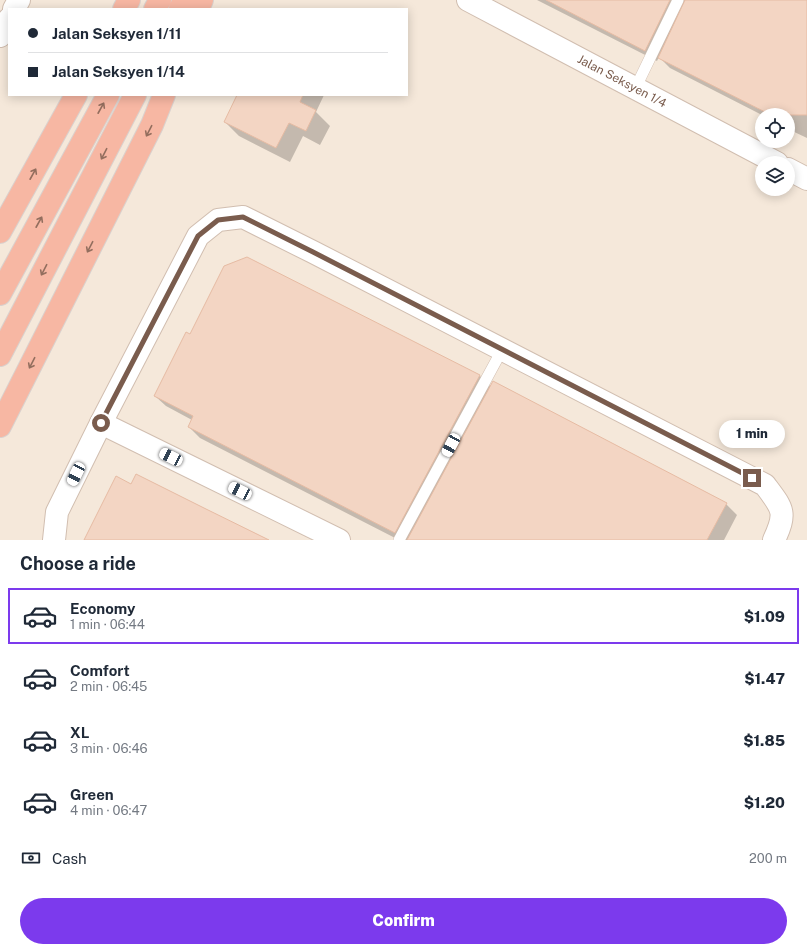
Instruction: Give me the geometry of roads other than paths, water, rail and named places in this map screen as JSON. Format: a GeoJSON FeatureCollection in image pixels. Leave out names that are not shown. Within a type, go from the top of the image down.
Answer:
{"type":"FeatureCollection","features":[{"type":"Feature","properties":{"kind":"highway"},"geometry":{"type":"LineString","coordinates":[[0,232],[75,96]]}},
{"type":"Feature","properties":{"kind":"highway"},"geometry":{"type":"LineString","coordinates":[[0,294],[107,96]]}},
{"type":"Feature","properties":{"kind":"highway"},"geometry":{"type":"LineString","coordinates":[[0,355],[134,96]]}},
{"type":"Feature","properties":{"kind":"highway"},"geometry":{"type":"LineString","coordinates":[[0,426],[149,132],[164,96]]}},
{"type":"Feature","properties":{"kind":"street","name":"Jalan Seksyen 1/4"},"geometry":{"type":"LineString","coordinates":[[468,0],[764,156]]}},
{"type":"Feature","properties":{"kind":"street"},"geometry":{"type":"LineString","coordinates":[[0,36],[8,21]]}},
{"type":"Feature","properties":{"kind":"street"},"geometry":{"type":"LineString","coordinates":[[795,173],[807,179]]}},
{"type":"Feature","properties":{"kind":"street"},"geometry":{"type":"LineString","coordinates":[[54,540],[57,512],[101,423],[198,236],[218,220],[243,217],[766,485],[781,507],[783,516],[774,540]]}},
{"type":"Feature","properties":{"kind":"street"},"geometry":{"type":"LineString","coordinates":[[101,423],[339,540]]}},
{"type":"Feature","properties":{"kind":"lane"},"geometry":{"type":"LineString","coordinates":[[635,89],[678,0]]}},
{"type":"Feature","properties":{"kind":"lane"},"geometry":{"type":"LineString","coordinates":[[399,540],[502,350]]}}]}
